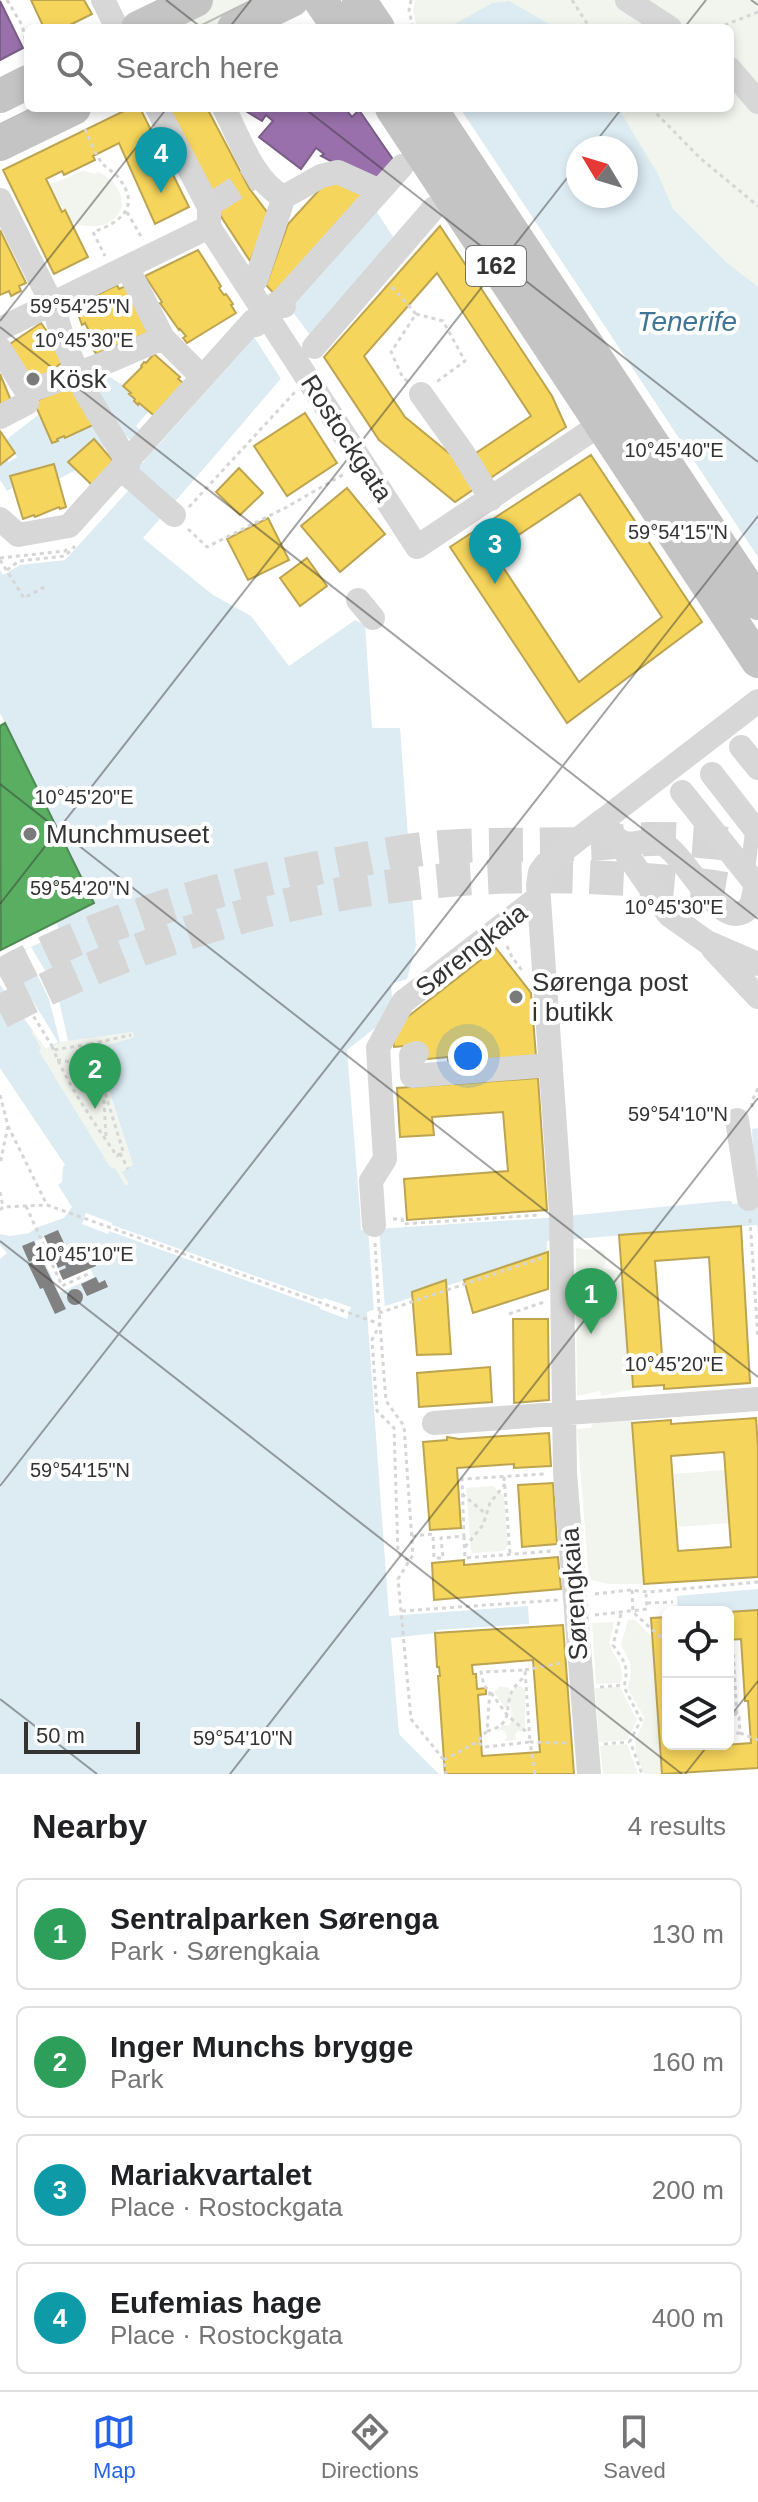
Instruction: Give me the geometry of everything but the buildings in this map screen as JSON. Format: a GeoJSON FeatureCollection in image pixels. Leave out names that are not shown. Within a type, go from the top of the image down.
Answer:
{"type":"FeatureCollection","features":[{"type":"Feature","properties":{"kind":"highway"},"geometry":{"type":"LineString","coordinates":[[146,24],[196,0]]}},
{"type":"Feature","properties":{"kind":"highway"},"geometry":{"type":"LineString","coordinates":[[242,24],[292,0]]}},
{"type":"Feature","properties":{"kind":"highway"},"geometry":{"type":"LineString","coordinates":[[320,0],[336,24]]}},
{"type":"Feature","properties":{"kind":"highway"},"geometry":{"type":"LineString","coordinates":[[359,0],[375,24]]}},
{"type":"Feature","properties":{"kind":"highway"},"geometry":{"type":"LineString","coordinates":[[0,96],[24,84]]}},
{"type":"Feature","properties":{"kind":"highway","name":"162"},"geometry":{"type":"LineString","coordinates":[[395,112],[615,415],[758,603]]}},
{"type":"Feature","properties":{"kind":"highway","name":"162"},"geometry":{"type":"LineString","coordinates":[[432,112],[615,415],[758,661]]}},
{"type":"Feature","properties":{"kind":"highway"},"geometry":{"type":"LineString","coordinates":[[0,144],[78,116]]}},
{"type":"Feature","properties":{"kind":"street"},"geometry":{"type":"LineString","coordinates":[[103,0],[115,24]]}},
{"type":"Feature","properties":{"kind":"street"},"geometry":{"type":"LineString","coordinates":[[627,0],[664,24]]}},
{"type":"Feature","properties":{"kind":"street"},"geometry":{"type":"LineString","coordinates":[[734,74],[758,102]]}},
{"type":"Feature","properties":{"kind":"street","name":"Rostockgata"},"geometry":{"type":"LineString","coordinates":[[159,112],[212,201],[209,227],[417,547],[615,415]]}},
{"type":"Feature","properties":{"kind":"street"},"geometry":{"type":"LineString","coordinates":[[226,112],[258,174],[270,191],[284,197]]}},
{"type":"Feature","properties":{"kind":"street"},"geometry":{"type":"LineString","coordinates":[[284,306],[276,304],[402,166]]}},
{"type":"Feature","properties":{"kind":"street"},"geometry":{"type":"LineString","coordinates":[[249,287],[256,280],[284,197],[330,172],[338,172],[378,192]]}},
{"type":"Feature","properties":{"kind":"street"},"geometry":{"type":"LineString","coordinates":[[0,200],[52,304],[81,382],[115,441],[136,458],[175,516]]}},
{"type":"Feature","properties":{"kind":"street"},"geometry":{"type":"LineString","coordinates":[[314,347],[434,208]]}},
{"type":"Feature","properties":{"kind":"street"},"geometry":{"type":"LineString","coordinates":[[0,329],[209,227]]}},
{"type":"Feature","properties":{"kind":"street"},"geometry":{"type":"LineString","coordinates":[[121,270],[163,338],[195,369]]}},
{"type":"Feature","properties":{"kind":"street"},"geometry":{"type":"LineString","coordinates":[[0,519],[18,535],[69,526],[94,508],[136,458],[195,369],[257,319]]}},
{"type":"Feature","properties":{"kind":"street"},"geometry":{"type":"LineString","coordinates":[[27,392],[81,382],[100,365],[163,338]]}},
{"type":"Feature","properties":{"kind":"street"},"geometry":{"type":"LineString","coordinates":[[0,349],[27,392],[27,403],[0,417]]}},
{"type":"Feature","properties":{"kind":"street"},"geometry":{"type":"LineString","coordinates":[[421,394],[491,499]]}},
{"type":"Feature","properties":{"kind":"street","name":"Sørengkaia"},"geometry":{"type":"LineString","coordinates":[[589,1774],[563,1413],[562,1245],[552,1213],[551,1065],[538,877],[546,864],[607,827],[758,701]]}},
{"type":"Feature","properties":{"kind":"street"},"geometry":{"type":"LineString","coordinates":[[741,747],[758,768]]}},
{"type":"Feature","properties":{"kind":"street"},"geometry":{"type":"LineString","coordinates":[[712,774],[758,833]]}},
{"type":"Feature","properties":{"kind":"street"},"geometry":{"type":"LineString","coordinates":[[682,792],[758,887]]}},
{"type":"Feature","properties":{"kind":"street"},"geometry":{"type":"LineString","coordinates":[[607,827],[622,843],[658,841],[673,851],[719,907],[730,915],[738,916],[745,912],[758,893]]}},
{"type":"Feature","properties":{"kind":"street"},"geometry":{"type":"LineString","coordinates":[[607,827],[669,915],[707,942],[758,997]]}},
{"type":"Feature","properties":{"kind":"street","name":"Sørengkaia"},"geometry":{"type":"LineString","coordinates":[[373,1223],[371,1181],[385,1159],[378,1048],[403,1002],[539,897]]}},
{"type":"Feature","properties":{"kind":"street"},"geometry":{"type":"LineString","coordinates":[[707,942],[758,964]]}},
{"type":"Feature","properties":{"kind":"street"},"geometry":{"type":"LineString","coordinates":[[415,1064],[551,1065]]}},
{"type":"Feature","properties":{"kind":"street"},"geometry":{"type":"LineString","coordinates":[[737,1120],[749,1199]]}},
{"type":"Feature","properties":{"kind":"street"},"geometry":{"type":"LineString","coordinates":[[434,1423],[473,1428],[563,1413],[758,1399]]}},
{"type":"Feature","properties":{"kind":"path"},"geometry":{"type":"LineString","coordinates":[[7,0],[24,33]]}},
{"type":"Feature","properties":{"kind":"path"},"geometry":{"type":"LineString","coordinates":[[411,0],[409,10],[412,24]]}},
{"type":"Feature","properties":{"kind":"path"},"geometry":{"type":"LineString","coordinates":[[572,0],[587,24]]}},
{"type":"Feature","properties":{"kind":"path"},"geometry":{"type":"LineString","coordinates":[[727,24],[758,12]]}},
{"type":"Feature","properties":{"kind":"path"},"geometry":{"type":"LineString","coordinates":[[655,112],[700,158],[758,206]]}},
{"type":"Feature","properties":{"kind":"path"},"geometry":{"type":"LineString","coordinates":[[78,116],[103,165],[119,178],[126,190],[127,212],[152,255]]}},
{"type":"Feature","properties":{"kind":"path"},"geometry":{"type":"LineString","coordinates":[[121,270],[93,232],[113,225],[127,212]]}},
{"type":"Feature","properties":{"kind":"path"},"geometry":{"type":"LineString","coordinates":[[378,273],[416,314],[443,321],[465,361],[421,394],[402,376],[391,352],[416,314]]}},
{"type":"Feature","properties":{"kind":"path"},"geometry":{"type":"LineString","coordinates":[[308,377],[175,516],[207,547],[285,508],[363,463]]}},
{"type":"Feature","properties":{"kind":"path"},"geometry":{"type":"LineString","coordinates":[[7,571],[19,561],[65,556],[75,546]]}},
{"type":"Feature","properties":{"kind":"path"},"geometry":{"type":"LineString","coordinates":[[0,560],[24,598],[48,585]]}},
{"type":"Feature","properties":{"kind":"path"},"geometry":{"type":"LineString","coordinates":[[500,927],[512,957],[530,980]]}},
{"type":"Feature","properties":{"kind":"path"},"geometry":{"type":"LineString","coordinates":[[0,962],[117,1156],[123,1151],[90,1044]]}},
{"type":"Feature","properties":{"kind":"path"},"geometry":{"type":"LineString","coordinates":[[52,1048],[131,1035]]}},
{"type":"Feature","properties":{"kind":"path"},"geometry":{"type":"LineString","coordinates":[[57,1060],[63,1059],[100,1077]]}},
{"type":"Feature","properties":{"kind":"path"},"geometry":{"type":"LineString","coordinates":[[0,1095],[8,1126],[47,1205]]}},
{"type":"Feature","properties":{"kind":"path"},"geometry":{"type":"LineString","coordinates":[[104,1096],[106,1140]]}},
{"type":"Feature","properties":{"kind":"path"},"geometry":{"type":"LineString","coordinates":[[0,1164],[8,1126]]}},
{"type":"Feature","properties":{"kind":"path"},"geometry":{"type":"LineString","coordinates":[[120,1153],[128,1169]]}},
{"type":"Feature","properties":{"kind":"path"},"geometry":{"type":"LineString","coordinates":[[0,1192],[2,1209],[47,1205],[380,1324]]}},
{"type":"Feature","properties":{"kind":"path"},"geometry":{"type":"LineString","coordinates":[[26,1206],[62,1286],[90,1273]]}},
{"type":"Feature","properties":{"kind":"path"},"geometry":{"type":"LineString","coordinates":[[446,1774],[444,1760],[411,1719],[398,1579],[413,1555],[404,1426],[386,1401],[373,1223],[402,1219],[403,1224],[552,1213]]}},
{"type":"Feature","properties":{"kind":"path"},"geometry":{"type":"LineString","coordinates":[[750,1228],[758,1338]]}},
{"type":"Feature","properties":{"kind":"path"},"geometry":{"type":"LineString","coordinates":[[379,1313],[537,1259]]}},
{"type":"Feature","properties":{"kind":"path"},"geometry":{"type":"LineString","coordinates":[[509,1314],[551,1299]]}},
{"type":"Feature","properties":{"kind":"path"},"geometry":{"type":"LineString","coordinates":[[380,1324],[372,1340],[377,1411],[394,1428],[398,1553],[409,1561]]}},
{"type":"Feature","properties":{"kind":"path"},"geometry":{"type":"LineString","coordinates":[[523,1476],[462,1479],[465,1558],[571,1550]]}},
{"type":"Feature","properties":{"kind":"path"},"geometry":{"type":"LineString","coordinates":[[504,1477],[510,1554]]}},
{"type":"Feature","properties":{"kind":"path"},"geometry":{"type":"LineString","coordinates":[[465,1547],[483,1525],[490,1503],[505,1483]]}},
{"type":"Feature","properties":{"kind":"path"},"geometry":{"type":"LineString","coordinates":[[462,1494],[486,1514]]}},
{"type":"Feature","properties":{"kind":"path"},"geometry":{"type":"LineString","coordinates":[[412,1536],[433,1534],[434,1558],[443,1558],[441,1538],[464,1536]]}},
{"type":"Feature","properties":{"kind":"path"},"geometry":{"type":"LineString","coordinates":[[585,1595],[758,1582]]}},
{"type":"Feature","properties":{"kind":"path"},"geometry":{"type":"LineString","coordinates":[[632,1590],[633,1612],[662,1639]]}},
{"type":"Feature","properties":{"kind":"path"},"geometry":{"type":"LineString","coordinates":[[587,1615],[647,1609],[646,1592]]}},
{"type":"Feature","properties":{"kind":"path"},"geometry":{"type":"LineString","coordinates":[[402,1611],[560,1600]]}},
{"type":"Feature","properties":{"kind":"path"},"geometry":{"type":"LineString","coordinates":[[647,1603],[673,1602]]}},
{"type":"Feature","properties":{"kind":"path"},"geometry":{"type":"LineString","coordinates":[[621,1614],[613,1645],[625,1662],[628,1672],[624,1685],[641,1720],[630,1741],[642,1774]]}},
{"type":"Feature","properties":{"kind":"path"},"geometry":{"type":"LineString","coordinates":[[529,1734],[508,1716],[484,1686],[481,1672],[525,1673],[569,1661]]}},
{"type":"Feature","properties":{"kind":"path"},"geometry":{"type":"LineString","coordinates":[[734,1667],[737,1716]]}},
{"type":"Feature","properties":{"kind":"path"},"geometry":{"type":"LineString","coordinates":[[487,1731],[496,1730],[508,1716],[513,1690],[525,1673]]}},
{"type":"Feature","properties":{"kind":"path"},"geometry":{"type":"LineString","coordinates":[[525,1673],[535,1774]]}},
{"type":"Feature","properties":{"kind":"path"},"geometry":{"type":"LineString","coordinates":[[592,1687],[624,1685]]}},
{"type":"Feature","properties":{"kind":"path"},"geometry":{"type":"LineString","coordinates":[[444,1760],[477,1742],[487,1731],[490,1691]]}},
{"type":"Feature","properties":{"kind":"path"},"geometry":{"type":"LineString","coordinates":[[734,1713],[739,1717],[740,1733]]}},
{"type":"Feature","properties":{"kind":"path"},"geometry":{"type":"LineString","coordinates":[[734,1734],[758,1740]]}},
{"type":"Feature","properties":{"kind":"path"},"geometry":{"type":"LineString","coordinates":[[597,1744],[630,1741]]}},
{"type":"Feature","properties":{"kind":"path"},"geometry":{"type":"LineString","coordinates":[[477,1742],[485,1747],[530,1742],[575,1744]]}},
{"type":"Feature","properties":{"kind":"shaded area"},"geometry":{"type":"Polygon","coordinates":[[[212,0],[275,0],[225,24],[163,24],[212,0]]]}},
{"type":"Feature","properties":{"kind":"shaded area","name":"Tenerife"},"geometry":{"type":"Polygon","coordinates":[[[415,0],[758,0],[758,557],[463,112],[734,112],[734,24],[416,24],[413,10],[415,0]]]}},
{"type":"Feature","properties":{"kind":"shaded area"},"geometry":{"type":"Polygon","coordinates":[[[83,171],[102,174],[118,190],[122,206],[108,223],[86,226],[71,222],[49,185],[83,171]]]}},
{"type":"Feature","properties":{"kind":"shaded area"},"geometry":{"type":"Polygon","coordinates":[[[34,1029],[58,1042],[133,1032],[134,1037],[96,1049],[133,1166],[126,1186],[115,1168],[110,1168],[39,1051],[32,1033],[34,1029]]]}},
{"type":"Feature","properties":{"kind":"shaded area"},"geometry":{"type":"Polygon","coordinates":[[[576,1248],[604,1251],[604,1268],[621,1272],[628,1357],[631,1357],[634,1389],[601,1396],[600,1391],[577,1396],[576,1271],[602,1279],[576,1270],[576,1248]]]}},
{"type":"Feature","properties":{"kind":"shaded area"},"geometry":{"type":"Polygon","coordinates":[[[631,1413],[643,1584],[608,1584],[589,1579],[577,1429],[591,1428],[592,1424],[631,1413]]]}},
{"type":"Feature","properties":{"kind":"shaded area"},"geometry":{"type":"Polygon","coordinates":[[[725,1470],[729,1523],[678,1527],[674,1474],[725,1470]]]}},
{"type":"Feature","properties":{"kind":"shaded area"},"geometry":{"type":"Polygon","coordinates":[[[493,1486],[504,1496],[508,1545],[503,1551],[473,1553],[466,1488],[493,1486]]]}},
{"type":"Feature","properties":{"kind":"shaded area"},"geometry":{"type":"Polygon","coordinates":[[[628,1620],[635,1620],[652,1637],[662,1774],[644,1774],[636,1754],[635,1741],[644,1717],[628,1689],[630,1662],[621,1645],[628,1620]]]}},
{"type":"Feature","properties":{"kind":"shaded area"},"geometry":{"type":"Polygon","coordinates":[[[614,1622],[609,1643],[621,1667],[622,1677],[620,1683],[596,1684],[592,1623],[614,1622]]]}},
{"type":"Feature","properties":{"kind":"shaded area"},"geometry":{"type":"Polygon","coordinates":[[[500,1686],[509,1688],[510,1697],[515,1686],[525,1691],[525,1732],[518,1731],[516,1740],[504,1741],[507,1737],[505,1731],[495,1733],[512,1720],[510,1703],[505,1708],[494,1692],[500,1686]]]}},
{"type":"Feature","properties":{"kind":"shaded area"},"geometry":{"type":"Polygon","coordinates":[[[620,1687],[637,1720],[627,1740],[599,1742],[595,1688],[620,1687]]]}},
{"type":"Feature","properties":{"kind":"shaded area"},"geometry":{"type":"Polygon","coordinates":[[[627,1744],[638,1774],[603,1774],[600,1746],[627,1744]]]}},
{"type":"Feature","properties":{"kind":"water"},"geometry":{"type":"Polygon","coordinates":[[[509,1],[549,24],[455,24],[492,3],[509,1]]]}},
{"type":"Feature","properties":{"kind":"water","name":"Tenerife"},"geometry":{"type":"Polygon","coordinates":[[[463,112],[620,112],[635,136],[566,136],[566,208],[638,208],[638,141],[658,174],[673,209],[726,262],[758,287],[758,557],[463,112]]]}},
{"type":"Feature","properties":{"kind":"water"},"geometry":{"type":"Polygon","coordinates":[[[373,206],[397,243],[143,538],[213,595],[251,616],[289,666],[355,620],[365,625],[372,728],[400,728],[416,946],[407,979],[391,984],[393,1011],[365,1210],[360,1211],[361,1230],[546,1218],[724,1201],[731,1201],[732,1204],[756,1202],[752,1129],[758,1128],[758,1236],[757,1225],[547,1241],[547,1253],[367,1312],[389,1616],[528,1606],[529,1624],[437,1630],[436,1633],[391,1638],[399,1734],[439,1774],[0,1774],[0,1259],[7,1253],[0,1245],[0,1234],[29,1233],[64,1218],[72,1207],[58,1185],[62,1182],[65,1165],[0,1068],[0,960],[61,934],[56,922],[94,902],[0,713],[0,527],[17,544],[75,537],[132,475],[140,461],[143,463],[148,456],[125,435],[102,449],[93,439],[68,462],[76,470],[59,479],[54,464],[41,466],[11,476],[12,488],[7,491],[0,480],[0,465],[6,458],[9,462],[17,457],[6,440],[38,415],[47,433],[57,439],[82,431],[80,394],[108,376],[124,386],[135,399],[134,402],[149,411],[136,426],[145,435],[373,206]],[[34,1030],[32,1033],[41,1048],[39,1051],[110,1167],[115,1168],[126,1186],[129,1184],[122,1172],[133,1165],[96,1049],[134,1037],[133,1032],[60,1042],[46,1049],[34,1030]]]}},
{"type":"Feature","properties":{"kind":"water"},"geometry":{"type":"Polygon","coordinates":[[[758,1589],[758,1610],[734,1611],[734,1606],[678,1606],[677,1596],[758,1589]]]}},
{"type":"Feature","properties":{"kind":"pier"},"geometry":{"type":"Polygon","coordinates":[[[287,304],[313,339],[281,379],[254,337],[155,449],[151,446],[250,329],[287,304]]]}},
{"type":"Feature","properties":{"kind":"pier"},"geometry":{"type":"Polygon","coordinates":[[[132,474],[138,480],[65,560],[20,565],[3,575],[0,570],[0,527],[17,544],[75,537],[132,474]]]}},
{"type":"Feature","properties":{"kind":"pier"},"geometry":{"type":"Polygon","coordinates":[[[31,947],[57,991],[68,1041],[60,1042],[49,999],[22,952],[31,947]]]}},
{"type":"Feature","properties":{"kind":"pier"},"geometry":{"type":"Polygon","coordinates":[[[4,954],[58,1042],[46,1049],[0,985],[0,956],[4,954]]]}},
{"type":"Feature","properties":{"kind":"pier"},"geometry":{"type":"Polygon","coordinates":[[[389,1017],[380,1157],[365,1210],[360,1211],[347,1050],[389,1017]]]}},
{"type":"Feature","properties":{"kind":"pier"},"geometry":{"type":"Polygon","coordinates":[[[86,1213],[323,1300],[351,1307],[347,1319],[109,1231],[108,1234],[82,1224],[86,1213]]]}},
{"type":"Feature","properties":{"kind":"pier"},"geometry":{"type":"Polygon","coordinates":[[[379,1227],[385,1309],[374,1311],[368,1228],[379,1227]]]}},
{"type":"Feature","properties":{"kind":"pier"},"geometry":{"type":"Polygon","coordinates":[[[45,1237],[63,1280],[90,1268],[94,1277],[59,1293],[35,1241],[45,1237]]]}},
{"type":"Feature","properties":{"kind":"tunnel"},"geometry":{"type":"LineString","coordinates":[[216,201],[258,174]]}},
{"type":"Feature","properties":{"kind":"tunnel"},"geometry":{"type":"LineString","coordinates":[[0,976],[78,938],[160,908],[285,875],[399,852],[460,846],[590,844],[649,839],[758,848]]}},
{"type":"Feature","properties":{"kind":"tunnel"},"geometry":{"type":"LineString","coordinates":[[0,1012],[72,977],[220,923],[295,903],[371,889],[449,880],[528,876],[665,881],[758,896]]}},
{"type":"Feature","properties":{"kind":"tram line"},"geometry":{"type":"LineString","coordinates":[[204,24],[252,0]]}},
{"type":"Feature","properties":{"kind":"tram line"},"geometry":{"type":"LineString","coordinates":[[0,124],[25,112]]}},
{"type":"Feature","properties":{"kind":"place","name":"Eufemias hage"},"geometry":{"type":"Point","coordinates":[161,193]}},
{"type":"Feature","properties":{"kind":"place","name":"Kösk"},"geometry":{"type":"Point","coordinates":[33,379]}},
{"type":"Feature","properties":{"kind":"place","name":"Mariakvartalet"},"geometry":{"type":"Point","coordinates":[495,584]}},
{"type":"Feature","properties":{"kind":"place","name":"Munchmuseet"},"geometry":{"type":"Point","coordinates":[30,834]}},
{"type":"Feature","properties":{"kind":"place","name":"Sørenga post i butikk"},"geometry":{"type":"Point","coordinates":[516,997]}},
{"type":"Feature","properties":{"kind":"place","name":"Inger Munchs brygge"},"geometry":{"type":"Point","coordinates":[95,1109]}},
{"type":"Feature","properties":{"kind":"place","name":"Sentralparken Sørenga"},"geometry":{"type":"Point","coordinates":[591,1334]}}]}
